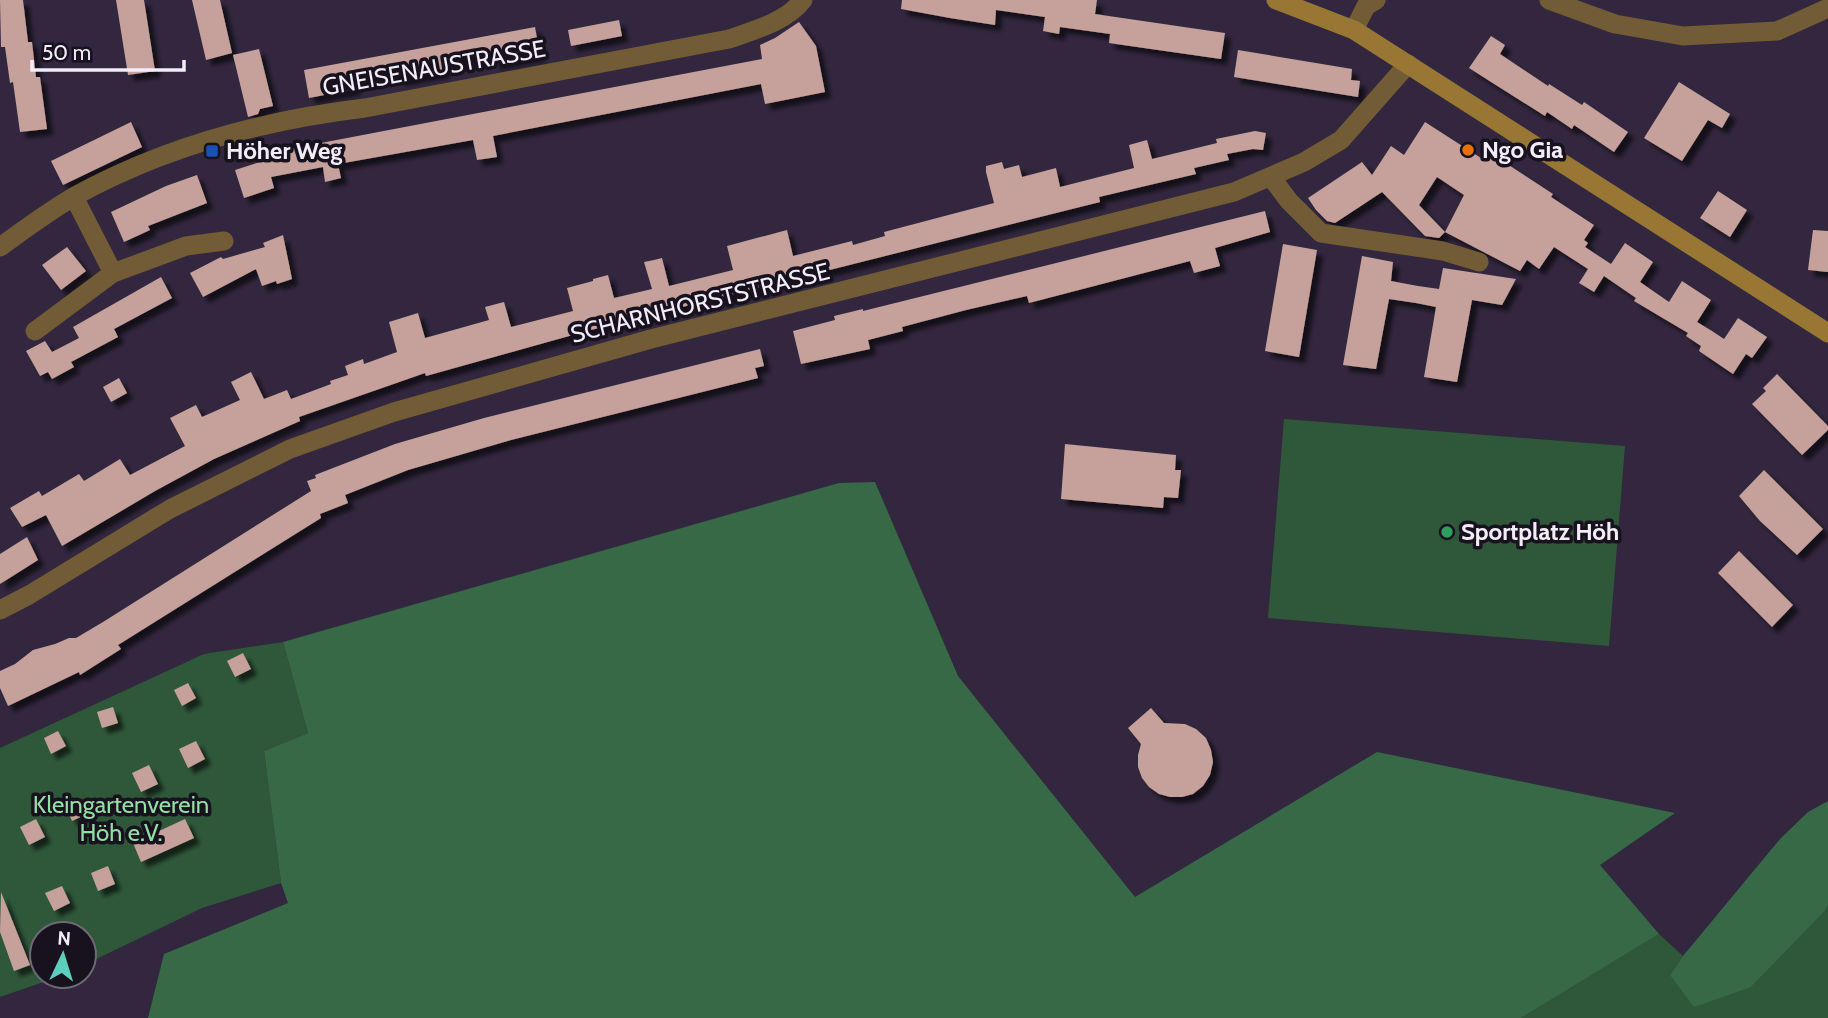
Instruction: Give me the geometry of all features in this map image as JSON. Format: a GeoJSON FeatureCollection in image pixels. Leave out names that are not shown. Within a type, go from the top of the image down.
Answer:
{"type":"FeatureCollection","features":[{"type":"Feature","properties":{"kind":"main road"},"geometry":{"type":"LineString","coordinates":[[1276,0],[1354,30],[1828,333]]}},
{"type":"Feature","properties":{"kind":"street","name":"GNEISENAUSTRASSE"},"geometry":{"type":"LineString","coordinates":[[0,247],[75,197],[112,178],[167,155],[248,129],[309,115],[365,108],[729,38],[762,28],[793,10],[803,0]]}},
{"type":"Feature","properties":{"kind":"street"},"geometry":{"type":"LineString","coordinates":[[1354,30],[1366,6],[1376,0]]}},
{"type":"Feature","properties":{"kind":"street"},"geometry":{"type":"LineString","coordinates":[[1549,0],[1615,24],[1683,36],[1777,31],[1828,8]]}},
{"type":"Feature","properties":{"kind":"street","name":"SCHARNHORSTSTRASSE"},"geometry":{"type":"LineString","coordinates":[[0,610],[170,509],[290,449],[394,412],[650,339],[1223,195],[1271,177],[1304,162],[1341,140],[1408,64]]}},
{"type":"Feature","properties":{"kind":"street"},"geometry":{"type":"LineString","coordinates":[[1271,177],[1289,201],[1321,233],[1443,251],[1479,262]]}},
{"type":"Feature","properties":{"kind":"street"},"geometry":{"type":"LineString","coordinates":[[75,197],[113,273]]}},
{"type":"Feature","properties":{"kind":"street"},"geometry":{"type":"LineString","coordinates":[[35,331],[113,273],[186,246],[224,241]]}},
{"type":"Feature","properties":{"kind":"green space","name":"Sportplatz Höh"},"geometry":{"type":"Polygon","coordinates":[[[1284,419],[1625,446],[1609,646],[1268,618],[1284,419]]]}},
{"type":"Feature","properties":{"kind":"green space"},"geometry":{"type":"Polygon","coordinates":[[[875,482],[958,676],[1135,897],[1377,752],[1675,813],[1600,865],[1659,934],[1521,1018],[148,1018],[164,954],[288,903],[281,883],[264,751],[308,733],[283,642],[839,483],[875,482]]]}},
{"type":"Feature","properties":{"kind":"green space","name":"Kleingartenverein Höh e.V."},"geometry":{"type":"Polygon","coordinates":[[[283,642],[308,733],[264,751],[281,883],[202,908],[98,958],[98,920],[28,920],[28,987],[0,997],[0,748],[204,654],[283,642]]]}},
{"type":"Feature","properties":{"kind":"green space"},"geometry":{"type":"Polygon","coordinates":[[[1828,801],[1828,905],[1825,911],[1751,987],[1694,1007],[1670,975],[1780,839],[1808,812],[1828,801]]]}},
{"type":"Feature","properties":{"kind":"green space"},"geometry":{"type":"Polygon","coordinates":[[[1828,905],[1828,1018],[1521,1018],[1659,934],[1683,956],[1670,975],[1751,987],[1828,905]]]}},
{"type":"Feature","properties":{"kind":"building"},"geometry":{"type":"Polygon","coordinates":[[[0,0],[23,0],[28,42],[32,42],[36,77],[40,77],[47,129],[20,132],[13,82],[10,83],[5,47],[1,47],[0,0]]]}},
{"type":"Feature","properties":{"kind":"building"},"geometry":{"type":"Polygon","coordinates":[[[116,0],[144,0],[155,71],[128,75],[116,0]]]}},
{"type":"Feature","properties":{"kind":"building"},"geometry":{"type":"Polygon","coordinates":[[[192,0],[220,0],[232,53],[206,60],[192,0]]]}},
{"type":"Feature","properties":{"kind":"building"},"geometry":{"type":"Polygon","coordinates":[[[902,0],[1097,0],[1095,14],[1225,33],[1221,59],[1109,43],[1110,34],[1060,27],[1059,34],[1043,31],[1045,17],[996,10],[995,25],[901,9],[902,0]]]}},
{"type":"Feature","properties":{"kind":"building"},"geometry":{"type":"Polygon","coordinates":[[[619,20],[622,36],[571,46],[568,30],[619,20]]]}},
{"type":"Feature","properties":{"kind":"building"},"geometry":{"type":"Polygon","coordinates":[[[799,22],[816,46],[825,92],[765,104],[761,84],[493,136],[497,157],[477,160],[473,140],[338,164],[341,178],[325,182],[323,167],[271,177],[274,188],[244,198],[235,170],[285,154],[284,150],[762,59],[760,45],[799,22]]]}},
{"type":"Feature","properties":{"kind":"building"},"geometry":{"type":"Polygon","coordinates":[[[535,27],[540,55],[494,64],[492,54],[475,56],[444,62],[445,71],[399,80],[397,70],[381,72],[353,78],[355,89],[309,98],[304,70],[535,27]]]}},
{"type":"Feature","properties":{"kind":"building"},"geometry":{"type":"Polygon","coordinates":[[[1491,36],[1505,45],[1500,54],[1548,86],[1549,84],[1582,105],[1584,102],[1628,132],[1614,152],[1574,125],[1572,129],[1547,112],[1545,116],[1469,68],[1491,36]]]}},
{"type":"Feature","properties":{"kind":"building"},"geometry":{"type":"Polygon","coordinates":[[[259,49],[273,106],[260,109],[258,114],[248,117],[233,55],[259,49]]]}},
{"type":"Feature","properties":{"kind":"building"},"geometry":{"type":"Polygon","coordinates":[[[1238,50],[1352,69],[1351,80],[1360,81],[1358,97],[1234,77],[1238,50]]]}},
{"type":"Feature","properties":{"kind":"building"},"geometry":{"type":"Polygon","coordinates":[[[1679,82],[1730,114],[1722,128],[1708,120],[1682,161],[1644,138],[1679,82]]]}},
{"type":"Feature","properties":{"kind":"building"},"geometry":{"type":"Polygon","coordinates":[[[131,122],[142,147],[63,185],[51,161],[131,122]]]}},
{"type":"Feature","properties":{"kind":"building"},"geometry":{"type":"Polygon","coordinates":[[[1425,122],[1484,160],[1489,152],[1594,225],[1584,240],[1588,243],[1585,247],[1611,264],[1625,243],[1653,262],[1640,282],[1669,302],[1682,281],[1711,300],[1697,322],[1724,339],[1738,318],[1767,337],[1752,358],[1746,354],[1733,374],[1699,351],[1701,346],[1686,336],[1688,333],[1634,301],[1636,298],[1604,276],[1594,292],[1579,283],[1588,269],[1554,247],[1539,269],[1527,260],[1520,271],[1445,232],[1439,238],[1425,236],[1382,192],[1335,223],[1327,221],[1316,210],[1308,198],[1362,162],[1372,175],[1391,146],[1404,155],[1425,122]],[[1437,177],[1419,205],[1445,232],[1464,195],[1437,177]]]}},
{"type":"Feature","properties":{"kind":"building"},"geometry":{"type":"Polygon","coordinates":[[[1255,131],[1266,133],[1263,150],[1227,154],[1229,160],[1194,168],[1196,174],[1099,197],[1100,202],[587,331],[426,376],[425,373],[299,417],[300,421],[214,459],[62,546],[46,515],[22,527],[10,508],[39,491],[42,496],[79,474],[84,481],[120,459],[130,475],[185,446],[170,418],[196,405],[202,417],[240,400],[231,382],[251,372],[264,399],[287,390],[291,399],[331,384],[330,381],[348,375],[345,366],[363,359],[364,364],[397,352],[389,322],[418,313],[425,338],[489,320],[485,307],[504,302],[511,327],[573,311],[567,288],[593,279],[608,275],[614,298],[652,289],[644,262],[662,258],[669,286],[733,270],[727,246],[787,230],[793,256],[852,241],[853,245],[885,236],[884,232],[994,203],[986,166],[1002,162],[1004,169],[1019,165],[1022,177],[1056,168],[1060,187],[1134,168],[1129,145],[1147,140],[1152,159],[1217,143],[1216,139],[1255,131]]]}},
{"type":"Feature","properties":{"kind":"building"},"geometry":{"type":"Polygon","coordinates":[[[197,175],[207,203],[148,226],[150,230],[124,242],[111,212],[166,186],[197,175]]]}},
{"type":"Feature","properties":{"kind":"building"},"geometry":{"type":"Polygon","coordinates":[[[1718,191],[1747,210],[1730,237],[1700,218],[1718,191]]]}},
{"type":"Feature","properties":{"kind":"building"},"geometry":{"type":"Polygon","coordinates":[[[1265,211],[1270,232],[1215,248],[1220,266],[1194,273],[1190,261],[1029,303],[1027,296],[966,310],[902,327],[903,331],[868,340],[870,349],[801,364],[793,331],[835,320],[834,316],[1265,211]]]}},
{"type":"Feature","properties":{"kind":"building"},"geometry":{"type":"Polygon","coordinates":[[[1813,230],[1828,231],[1828,272],[1808,270],[1813,230]]]}},
{"type":"Feature","properties":{"kind":"building"},"geometry":{"type":"Polygon","coordinates":[[[283,235],[292,279],[262,286],[256,269],[203,297],[190,273],[221,257],[223,259],[265,247],[263,243],[283,235]]]}},
{"type":"Feature","properties":{"kind":"building"},"geometry":{"type":"Polygon","coordinates":[[[1283,244],[1317,250],[1299,357],[1265,351],[1283,244]]]}},
{"type":"Feature","properties":{"kind":"building"},"geometry":{"type":"Polygon","coordinates":[[[67,247],[86,271],[61,290],[42,265],[67,247]]]}},
{"type":"Feature","properties":{"kind":"building"},"geometry":{"type":"Polygon","coordinates":[[[1362,256],[1393,262],[1391,281],[1418,286],[1439,289],[1443,268],[1516,279],[1502,305],[1472,300],[1457,382],[1424,377],[1436,307],[1416,303],[1389,299],[1376,369],[1343,365],[1362,256]]]}},
{"type":"Feature","properties":{"kind":"building"},"geometry":{"type":"Polygon","coordinates":[[[161,277],[172,298],[114,329],[118,337],[71,362],[74,367],[52,379],[48,372],[40,376],[26,351],[45,341],[52,352],[79,338],[73,327],[161,277]]]}},
{"type":"Feature","properties":{"kind":"building"},"geometry":{"type":"Polygon","coordinates":[[[760,349],[764,366],[755,368],[758,378],[511,440],[408,470],[345,495],[348,503],[320,514],[321,518],[118,645],[121,649],[80,675],[79,672],[8,706],[0,688],[0,671],[15,664],[33,650],[76,638],[103,622],[311,491],[307,481],[316,478],[315,475],[395,444],[484,418],[760,349]]]}},
{"type":"Feature","properties":{"kind":"building"},"geometry":{"type":"Polygon","coordinates":[[[1777,374],[1828,426],[1828,430],[1802,455],[1752,404],[1766,391],[1763,388],[1777,374]]]}},
{"type":"Feature","properties":{"kind":"building"},"geometry":{"type":"Polygon","coordinates":[[[119,378],[127,393],[111,402],[103,387],[119,378]]]}},
{"type":"Feature","properties":{"kind":"building"},"geometry":{"type":"Polygon","coordinates":[[[1065,444],[1176,455],[1175,470],[1181,470],[1178,498],[1164,497],[1163,508],[1061,499],[1065,444]]]}},
{"type":"Feature","properties":{"kind":"building"},"geometry":{"type":"Polygon","coordinates":[[[1764,470],[1823,529],[1797,555],[1760,521],[1739,496],[1764,470]]]}},
{"type":"Feature","properties":{"kind":"building"},"geometry":{"type":"Polygon","coordinates":[[[27,537],[38,560],[0,584],[0,554],[27,537]]]}},
{"type":"Feature","properties":{"kind":"building"},"geometry":{"type":"Polygon","coordinates":[[[1739,551],[1793,605],[1772,627],[1718,573],[1739,551]]]}},
{"type":"Feature","properties":{"kind":"building"},"geometry":{"type":"Polygon","coordinates":[[[243,653],[251,669],[235,677],[227,661],[243,653]]]}},
{"type":"Feature","properties":{"kind":"building"},"geometry":{"type":"Polygon","coordinates":[[[188,683],[196,698],[182,706],[174,690],[188,683]]]}},
{"type":"Feature","properties":{"kind":"building"},"geometry":{"type":"Polygon","coordinates":[[[113,707],[118,723],[102,728],[97,712],[113,707]]]}},
{"type":"Feature","properties":{"kind":"building"},"geometry":{"type":"Polygon","coordinates":[[[1151,708],[1164,723],[1185,724],[1206,738],[1213,762],[1210,775],[1203,786],[1193,794],[1170,797],[1159,794],[1142,778],[1138,767],[1141,744],[1128,728],[1151,708]]]}},
{"type":"Feature","properties":{"kind":"building"},"geometry":{"type":"Polygon","coordinates":[[[58,731],[66,746],[51,754],[44,738],[58,731]]]}},
{"type":"Feature","properties":{"kind":"building"},"geometry":{"type":"Polygon","coordinates":[[[196,741],[205,759],[188,768],[179,749],[196,741]]]}},
{"type":"Feature","properties":{"kind":"building"},"geometry":{"type":"Polygon","coordinates":[[[149,765],[158,784],[141,792],[132,773],[149,765]]]}},
{"type":"Feature","properties":{"kind":"building"},"geometry":{"type":"Polygon","coordinates":[[[80,798],[87,814],[72,821],[65,805],[80,798]]]}},
{"type":"Feature","properties":{"kind":"building"},"geometry":{"type":"Polygon","coordinates":[[[36,819],[45,837],[29,845],[20,827],[36,819]]]}},
{"type":"Feature","properties":{"kind":"building"},"geometry":{"type":"Polygon","coordinates":[[[185,819],[194,838],[141,862],[133,843],[185,819]]]}},
{"type":"Feature","properties":{"kind":"building"},"geometry":{"type":"Polygon","coordinates":[[[108,866],[115,884],[98,891],[91,873],[108,866]]]}},
{"type":"Feature","properties":{"kind":"building"},"geometry":{"type":"Polygon","coordinates":[[[62,886],[70,903],[54,911],[45,893],[62,886]]]}},
{"type":"Feature","properties":{"kind":"building"},"geometry":{"type":"Polygon","coordinates":[[[1,892],[28,966],[14,971],[0,932],[1,892]]]}},
{"type":"Feature","properties":{"kind":"place","name":"Ngo Gia"},"geometry":{"type":"Point","coordinates":[1468,150]}},
{"type":"Feature","properties":{"kind":"place","name":"Höher Weg"},"geometry":{"type":"Point","coordinates":[212,151]}},
{"type":"Feature","properties":{"kind":"place","name":"Sportplatz Höh"},"geometry":{"type":"Point","coordinates":[1447,532]}}]}
